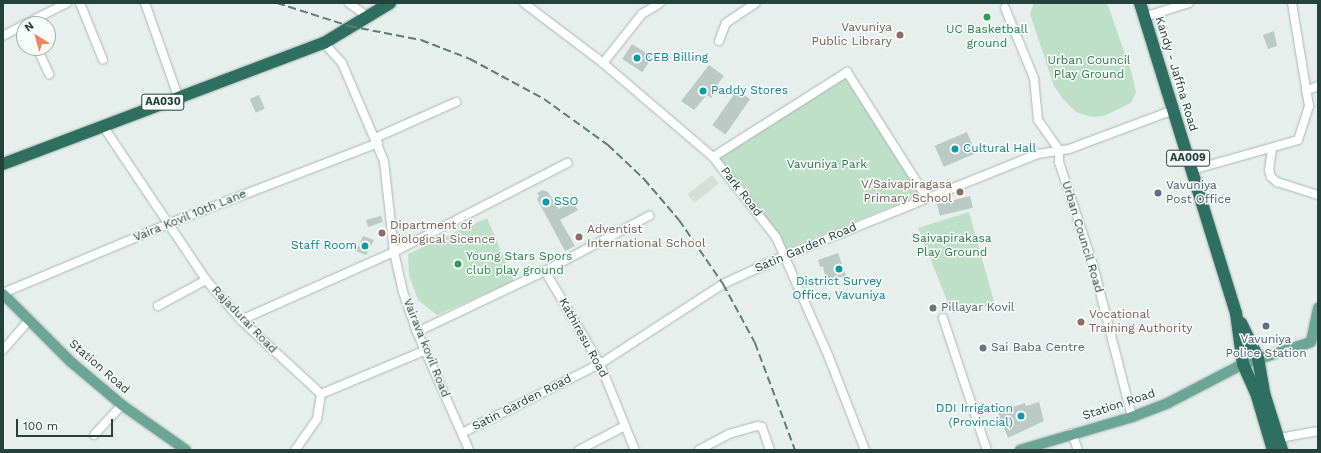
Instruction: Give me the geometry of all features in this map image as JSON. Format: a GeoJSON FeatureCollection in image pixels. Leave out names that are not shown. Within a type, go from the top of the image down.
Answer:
{"type":"FeatureCollection","features":[{"type":"Feature","properties":{"kind":"highway","name":"AA030"},"geometry":{"type":"LineString","coordinates":[[3,164],[178,96],[324,43],[390,3]]}},
{"type":"Feature","properties":{"kind":"highway","name":"Kandy - Jaffna Road"},"geometry":{"type":"LineString","coordinates":[[1140,3],[1172,111],[1192,170],[1236,313],[1244,364],[1258,396],[1276,445]]}},
{"type":"Feature","properties":{"kind":"highway","name":"Kandy - Jaffna Road"},"geometry":{"type":"LineString","coordinates":[[1236,313],[1258,358],[1264,393],[1276,445]]}},
{"type":"Feature","properties":{"kind":"main road","name":"Station Road"},"geometry":{"type":"LineString","coordinates":[[3,294],[72,362],[122,405],[186,450]]}},
{"type":"Feature","properties":{"kind":"main road"},"geometry":{"type":"LineString","coordinates":[[1314,342],[1318,308]]}},
{"type":"Feature","properties":{"kind":"main road","name":"Station Road"},"geometry":{"type":"LineString","coordinates":[[1020,450],[1132,417],[1168,403],[1258,358],[1314,342]]}},
{"type":"Feature","properties":{"kind":"street"},"geometry":{"type":"LineString","coordinates":[[42,16],[67,3]]}},
{"type":"Feature","properties":{"kind":"street"},"geometry":{"type":"LineString","coordinates":[[80,3],[103,60]]}},
{"type":"Feature","properties":{"kind":"street"},"geometry":{"type":"LineString","coordinates":[[145,3],[178,96]]}},
{"type":"Feature","properties":{"kind":"street"},"geometry":{"type":"LineString","coordinates":[[349,3],[367,16]]}},
{"type":"Feature","properties":{"kind":"street","name":"Park Road"},"geometry":{"type":"LineString","coordinates":[[524,3],[603,62],[713,157],[776,237],[828,355],[865,450]]}},
{"type":"Feature","properties":{"kind":"street"},"geometry":{"type":"LineString","coordinates":[[603,62],[642,14],[660,3]]}},
{"type":"Feature","properties":{"kind":"street"},"geometry":{"type":"LineString","coordinates":[[718,41],[726,23],[756,3]]}},
{"type":"Feature","properties":{"kind":"street"},"geometry":{"type":"LineString","coordinates":[[1144,17],[1189,3]]}},
{"type":"Feature","properties":{"kind":"street"},"geometry":{"type":"LineString","coordinates":[[1192,170],[1243,153],[1272,148],[1298,140],[1309,106],[1292,3]]}},
{"type":"Feature","properties":{"kind":"street"},"geometry":{"type":"LineString","coordinates":[[1005,8],[1034,78],[1038,120],[1058,150]]}},
{"type":"Feature","properties":{"kind":"street"},"geometry":{"type":"LineString","coordinates":[[3,36],[16,29]]}},
{"type":"Feature","properties":{"kind":"street","name":"Vairava kovil Road"},"geometry":{"type":"LineString","coordinates":[[324,43],[342,63],[376,140],[388,177],[394,252],[417,332],[469,450]]}},
{"type":"Feature","properties":{"kind":"street"},"geometry":{"type":"LineString","coordinates":[[41,56],[49,74]]}},
{"type":"Feature","properties":{"kind":"street"},"geometry":{"type":"LineString","coordinates":[[713,157],[847,72],[927,198]]}},
{"type":"Feature","properties":{"kind":"street"},"geometry":{"type":"LineString","coordinates":[[1306,91],[1318,86]]}},
{"type":"Feature","properties":{"kind":"street","name":"Vaira Kovil 10th Lane"},"geometry":{"type":"LineString","coordinates":[[3,294],[170,223],[376,140],[456,102]]}},
{"type":"Feature","properties":{"kind":"street","name":"Satin Garden Road"},"geometry":{"type":"LineString","coordinates":[[462,433],[600,364],[724,284],[784,256],[1038,154],[1058,150],[1118,133],[1172,111]]}},
{"type":"Feature","properties":{"kind":"street","name":"Rajadurai Road"},"geometry":{"type":"LineString","coordinates":[[103,126],[170,223],[206,280],[241,320],[321,394]]}},
{"type":"Feature","properties":{"kind":"street"},"geometry":{"type":"LineString","coordinates":[[1272,148],[1269,170],[1272,177],[1277,182],[1318,195]]}},
{"type":"Feature","properties":{"kind":"street","name":"Urban Council Road"},"geometry":{"type":"LineString","coordinates":[[1058,150],[1059,162],[1093,265],[1132,417]]}},
{"type":"Feature","properties":{"kind":"street"},"geometry":{"type":"LineString","coordinates":[[241,320],[394,252],[567,163]]}},
{"type":"Feature","properties":{"kind":"street"},"geometry":{"type":"LineString","coordinates":[[417,332],[545,271],[649,216]]}},
{"type":"Feature","properties":{"kind":"street","name":"Kathiresu Road"},"geometry":{"type":"LineString","coordinates":[[545,271],[600,364],[636,450]]}},
{"type":"Feature","properties":{"kind":"street"},"geometry":{"type":"LineString","coordinates":[[158,306],[206,280]]}},
{"type":"Feature","properties":{"kind":"street"},"geometry":{"type":"LineString","coordinates":[[943,318],[987,450]]}},
{"type":"Feature","properties":{"kind":"street"},"geometry":{"type":"LineString","coordinates":[[3,350],[29,320]]}},
{"type":"Feature","properties":{"kind":"street"},"geometry":{"type":"LineString","coordinates":[[295,450],[317,419],[321,394],[426,350]]}},
{"type":"Feature","properties":{"kind":"street"},"geometry":{"type":"LineString","coordinates":[[94,435],[122,405]]}},
{"type":"Feature","properties":{"kind":"street"},"geometry":{"type":"LineString","coordinates":[[579,450],[625,426]]}},
{"type":"Feature","properties":{"kind":"street"},"geometry":{"type":"LineString","coordinates":[[699,450],[729,434],[757,426],[762,427],[770,450]]}},
{"type":"Feature","properties":{"kind":"street"},"geometry":{"type":"LineString","coordinates":[[1276,445],[1318,431]]}},
{"type":"Feature","properties":{"kind":"street"},"geometry":{"type":"LineString","coordinates":[[1072,434],[1078,450]]}},
{"type":"Feature","properties":{"kind":"shaded area"},"geometry":{"type":"Polygon","coordinates":[[[712,175],[719,184],[694,203],[688,194],[712,175]]]}},
{"type":"Feature","properties":{"kind":"green space","name":"Urban Council Play Ground"},"geometry":{"type":"Polygon","coordinates":[[[1034,3],[1107,3],[1132,74],[1136,92],[1131,103],[1104,116],[1091,117],[1076,112],[1063,99],[1054,86],[1030,14],[1034,3]]]}},
{"type":"Feature","properties":{"kind":"green space","name":"Vavuniya Park"},"geometry":{"type":"Polygon","coordinates":[[[846,77],[921,195],[783,250],[717,159],[846,77]]]}},
{"type":"Feature","properties":{"kind":"green space","name":"Saivapirakasa Play Ground"},"geometry":{"type":"Polygon","coordinates":[[[969,212],[995,305],[952,313],[918,228],[969,212]]]}},
{"type":"Feature","properties":{"kind":"green space","name":"Young Stars Spors club play ground"},"geometry":{"type":"Polygon","coordinates":[[[487,218],[514,281],[437,315],[418,300],[409,275],[408,254],[487,218]]]}},
{"type":"Feature","properties":{"kind":"building"},"geometry":{"type":"Polygon","coordinates":[[[1274,31],[1277,46],[1268,49],[1263,35],[1274,31]]]}},
{"type":"Feature","properties":{"kind":"building","name":"CEB Billing"},"geometry":{"type":"Polygon","coordinates":[[[632,44],[652,57],[642,72],[622,59],[632,44]]]}},
{"type":"Feature","properties":{"kind":"building","name":"Paddy Stores"},"geometry":{"type":"Polygon","coordinates":[[[709,65],[724,76],[717,85],[720,87],[711,98],[707,95],[694,110],[681,101],[709,65]]]}},
{"type":"Feature","properties":{"kind":"building","name":"Paddy Stores"},"geometry":{"type":"Polygon","coordinates":[[[737,90],[750,99],[725,134],[712,125],[737,90]]]}},
{"type":"Feature","properties":{"kind":"building"},"geometry":{"type":"Polygon","coordinates":[[[259,95],[265,109],[256,113],[250,99],[259,95]]]}},
{"type":"Feature","properties":{"kind":"building","name":"Cultural Hall"},"geometry":{"type":"Polygon","coordinates":[[[967,132],[976,153],[944,167],[935,146],[967,132]]]}},
{"type":"Feature","properties":{"kind":"building"},"geometry":{"type":"Polygon","coordinates":[[[543,190],[548,192],[558,209],[573,202],[578,210],[560,220],[575,246],[565,251],[537,199],[539,196],[537,193],[543,190]]]}},
{"type":"Feature","properties":{"kind":"building","name":"V/Saivapiragasa Primary School"},"geometry":{"type":"Polygon","coordinates":[[[970,196],[973,208],[940,216],[937,204],[970,196]]]}},
{"type":"Feature","properties":{"kind":"building"},"geometry":{"type":"Polygon","coordinates":[[[381,216],[383,222],[368,227],[366,220],[381,216]]]}},
{"type":"Feature","properties":{"kind":"building","name":"Staff Room"},"geometry":{"type":"Polygon","coordinates":[[[363,236],[374,240],[366,255],[356,251],[363,236]]]}},
{"type":"Feature","properties":{"kind":"building","name":"District Survey Office, Vavuniya"},"geometry":{"type":"Polygon","coordinates":[[[838,253],[846,276],[826,281],[823,266],[820,267],[818,260],[838,253]]]}},
{"type":"Feature","properties":{"kind":"building","name":"DDI Irrigation (Provincial)"},"geometry":{"type":"Polygon","coordinates":[[[1039,402],[1044,421],[1008,438],[998,412],[1025,403],[1026,406],[1039,402]]]}},
{"type":"Feature","properties":{"kind":"railway"},"geometry":{"type":"LineString","coordinates":[[277,3],[349,26],[421,40],[470,59],[544,99],[608,145],[644,179],[679,220],[723,284],[755,343],[795,450]]}},
{"type":"Feature","properties":{"kind":"place","name":"UC Basketball ground"},"geometry":{"type":"Point","coordinates":[987,17]}},
{"type":"Feature","properties":{"kind":"place","name":"Vavuniya Public Library"},"geometry":{"type":"Point","coordinates":[900,35]}},
{"type":"Feature","properties":{"kind":"place","name":"CEB Billing"},"geometry":{"type":"Point","coordinates":[637,58]}},
{"type":"Feature","properties":{"kind":"place","name":"Paddy Stores"},"geometry":{"type":"Point","coordinates":[703,91]}},
{"type":"Feature","properties":{"kind":"place","name":"Cultural Hall"},"geometry":{"type":"Point","coordinates":[955,149]}},
{"type":"Feature","properties":{"kind":"place","name":"V/Saivapiragasa Primary School"},"geometry":{"type":"Point","coordinates":[960,192]}},
{"type":"Feature","properties":{"kind":"place","name":"Vavuniya Post Office"},"geometry":{"type":"Point","coordinates":[1158,193]}},
{"type":"Feature","properties":{"kind":"place","name":"SSO"},"geometry":{"type":"Point","coordinates":[546,202]}},
{"type":"Feature","properties":{"kind":"place","name":"Dipartment of Biological Sicence"},"geometry":{"type":"Point","coordinates":[382,233]}},
{"type":"Feature","properties":{"kind":"place","name":"Adventist International School"},"geometry":{"type":"Point","coordinates":[579,237]}},
{"type":"Feature","properties":{"kind":"place","name":"Staff Room"},"geometry":{"type":"Point","coordinates":[365,246]}},
{"type":"Feature","properties":{"kind":"place","name":"Young Stars Spors club play ground"},"geometry":{"type":"Point","coordinates":[458,264]}},
{"type":"Feature","properties":{"kind":"place","name":"District Survey Office, Vavuniya"},"geometry":{"type":"Point","coordinates":[839,269]}},
{"type":"Feature","properties":{"kind":"place","name":"Pillayar Kovil"},"geometry":{"type":"Point","coordinates":[933,308]}},
{"type":"Feature","properties":{"kind":"place","name":"Vocational Training Authority"},"geometry":{"type":"Point","coordinates":[1081,322]}},
{"type":"Feature","properties":{"kind":"place","name":"Vavuniya Police Station"},"geometry":{"type":"Point","coordinates":[1266,326]}},
{"type":"Feature","properties":{"kind":"place","name":"Sai Baba Centre"},"geometry":{"type":"Point","coordinates":[983,348]}},
{"type":"Feature","properties":{"kind":"place","name":"DDI Irrigation (Provincial)"},"geometry":{"type":"Point","coordinates":[1021,416]}}]}
